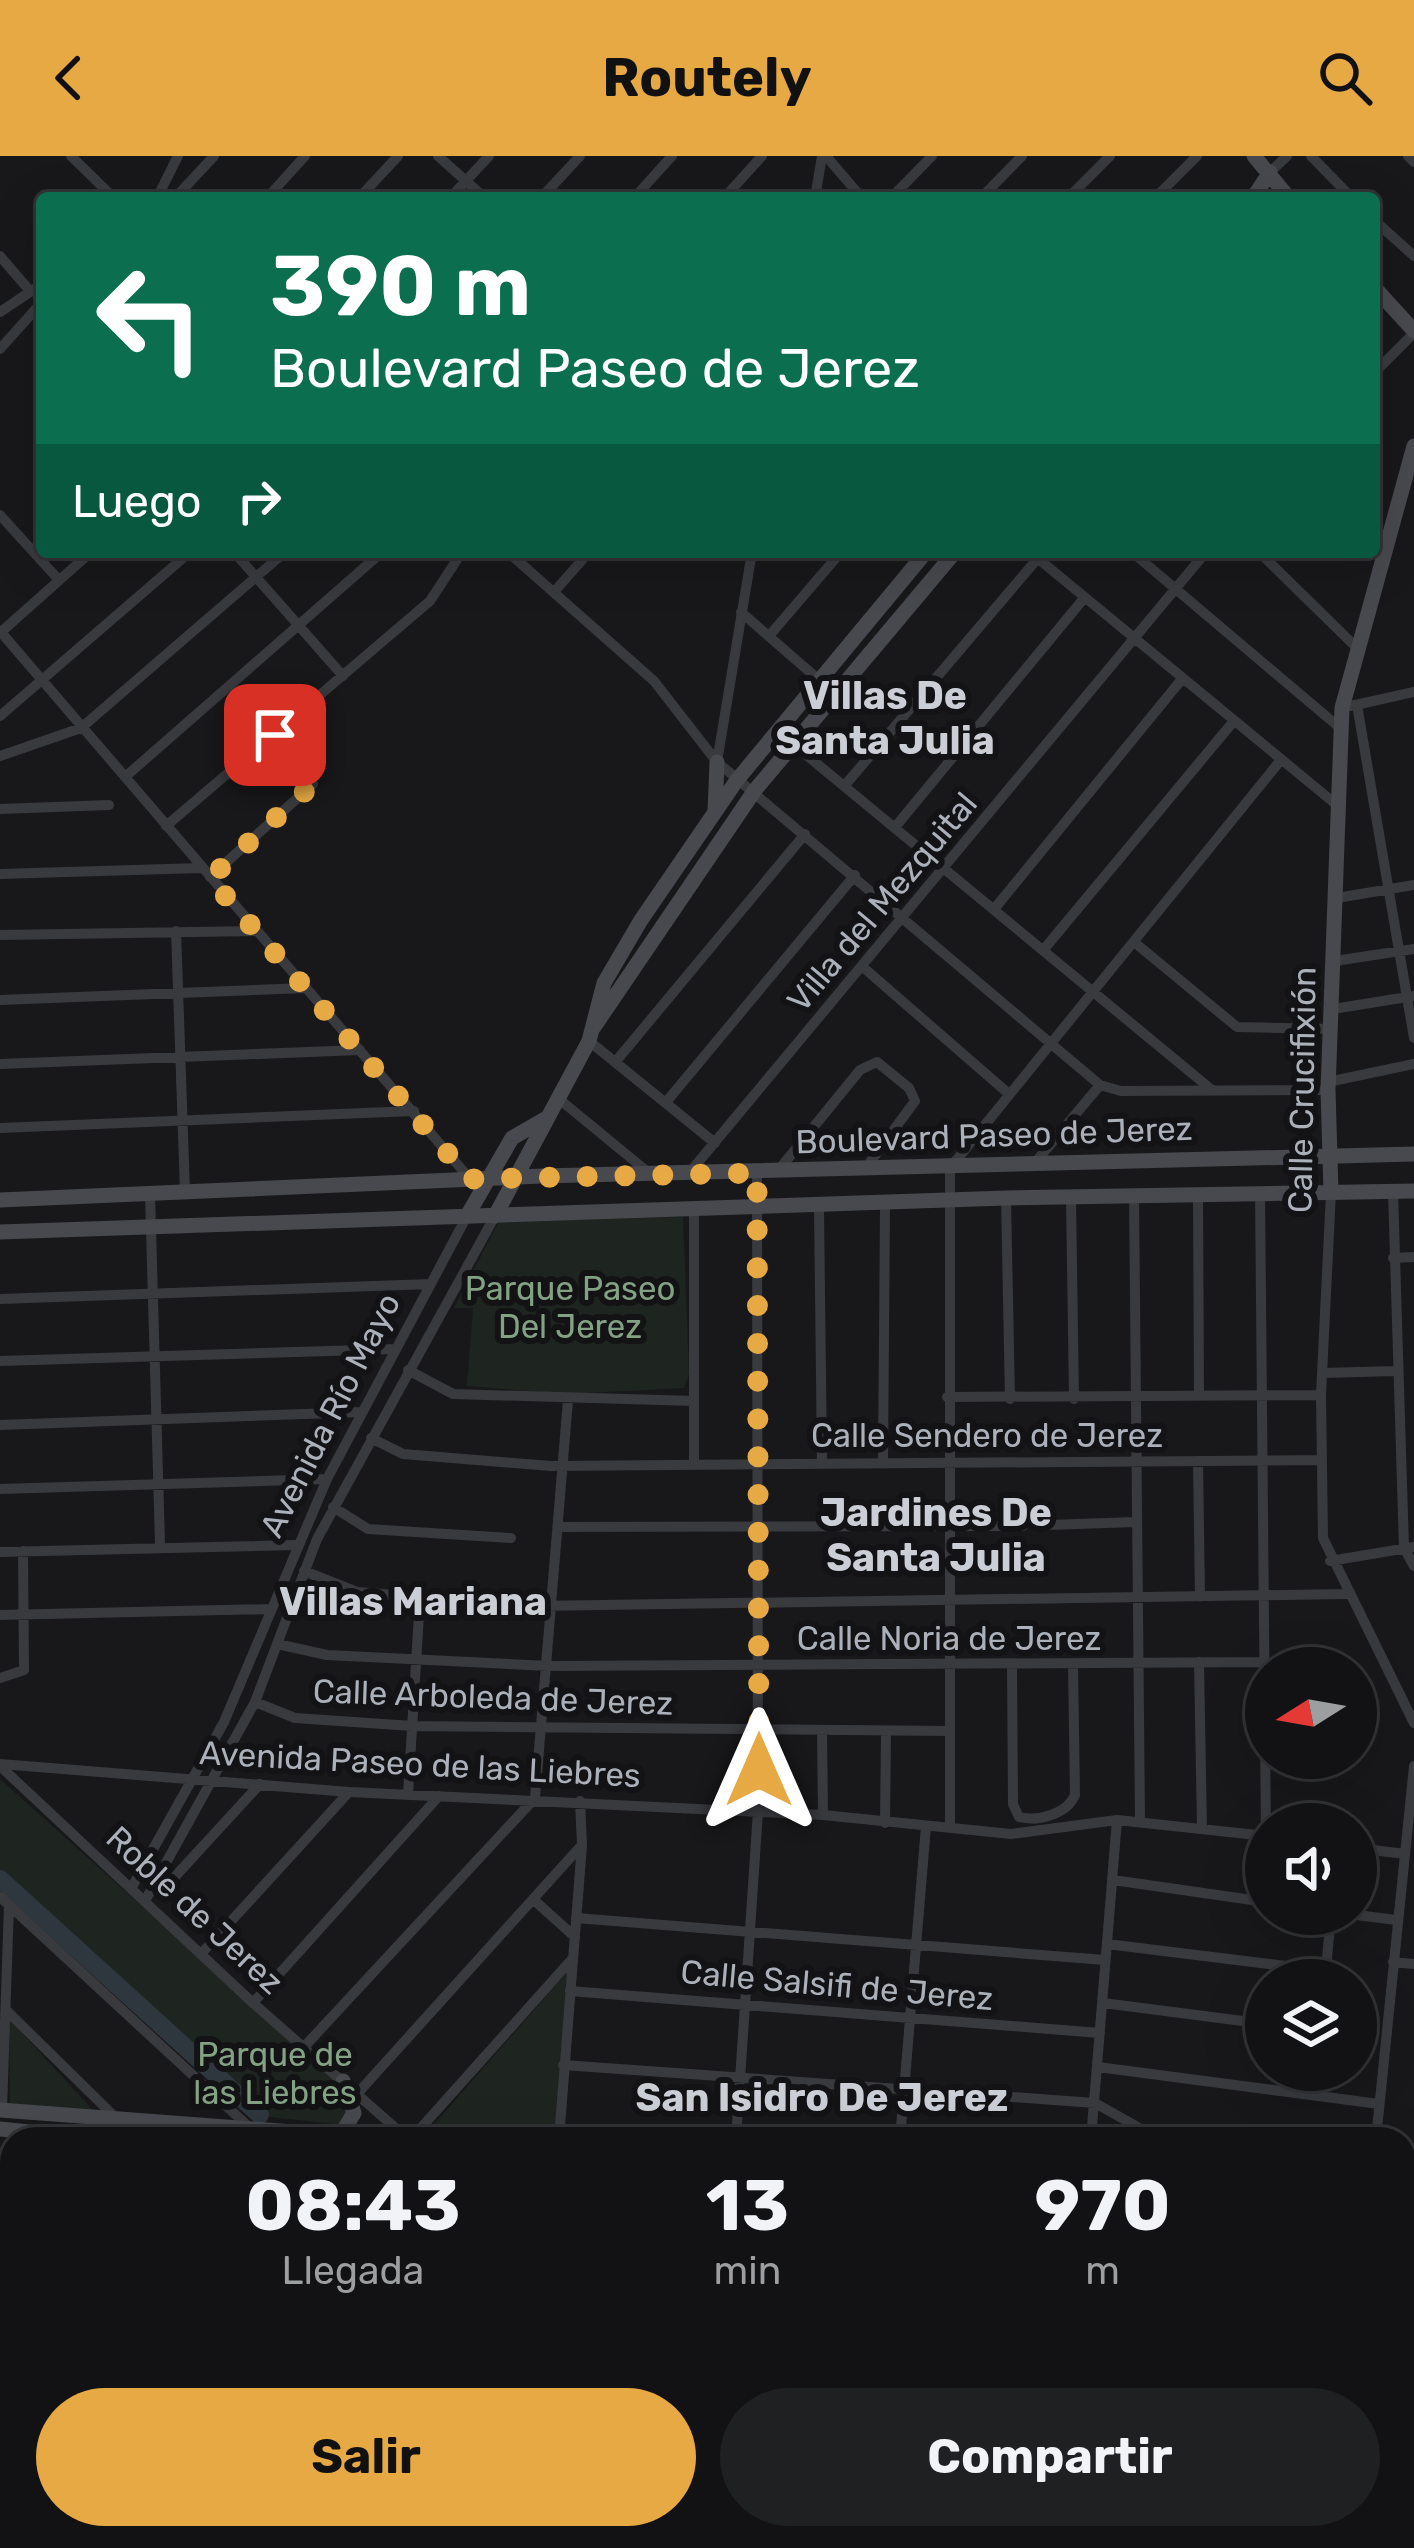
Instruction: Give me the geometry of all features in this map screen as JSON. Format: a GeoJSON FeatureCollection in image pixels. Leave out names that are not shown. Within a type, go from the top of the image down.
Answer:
{"type":"FeatureCollection","features":[{"type":"Feature","properties":{"kind":"street"},"geometry":{"type":"LineString","coordinates":[[71,156],[108,192]]}},
{"type":"Feature","properties":{"kind":"street"},"geometry":{"type":"LineString","coordinates":[[181,192],[214,156]]}},
{"type":"Feature","properties":{"kind":"street"},"geometry":{"type":"LineString","coordinates":[[272,192],[305,156]]}},
{"type":"Feature","properties":{"kind":"street"},"geometry":{"type":"LineString","coordinates":[[365,192],[398,156]]}},
{"type":"Feature","properties":{"kind":"street"},"geometry":{"type":"LineString","coordinates":[[438,156],[478,192]]}},
{"type":"Feature","properties":{"kind":"street"},"geometry":{"type":"LineString","coordinates":[[456,192],[488,156]]}},
{"type":"Feature","properties":{"kind":"street"},"geometry":{"type":"LineString","coordinates":[[547,192],[580,156]]}},
{"type":"Feature","properties":{"kind":"street"},"geometry":{"type":"LineString","coordinates":[[640,192],[673,156]]}},
{"type":"Feature","properties":{"kind":"street"},"geometry":{"type":"LineString","coordinates":[[729,192],[762,156]]}},
{"type":"Feature","properties":{"kind":"street"},"geometry":{"type":"LineString","coordinates":[[816,192],[824,156]]}},
{"type":"Feature","properties":{"kind":"street"},"geometry":{"type":"LineString","coordinates":[[824,156],[857,192]]}},
{"type":"Feature","properties":{"kind":"street"},"geometry":{"type":"LineString","coordinates":[[898,192],[932,156]]}},
{"type":"Feature","properties":{"kind":"street"},"geometry":{"type":"LineString","coordinates":[[987,192],[1022,156]]}},
{"type":"Feature","properties":{"kind":"street"},"geometry":{"type":"LineString","coordinates":[[1074,192],[1110,156]]}},
{"type":"Feature","properties":{"kind":"street"},"geometry":{"type":"LineString","coordinates":[[1161,192],[1197,156]]}},
{"type":"Feature","properties":{"kind":"street"},"geometry":{"type":"LineString","coordinates":[[1255,156],[1278,175]]}},
{"type":"Feature","properties":{"kind":"street"},"geometry":{"type":"LineString","coordinates":[[1311,156],[1346,192]]}},
{"type":"Feature","properties":{"kind":"street"},"geometry":{"type":"LineString","coordinates":[[159,192],[172,159]]}},
{"type":"Feature","properties":{"kind":"street"},"geometry":{"type":"LineString","coordinates":[[1380,225],[1414,256]]}},
{"type":"Feature","properties":{"kind":"street"},"geometry":{"type":"LineString","coordinates":[[0,256],[36,287],[0,312]]}},
{"type":"Feature","properties":{"kind":"street"},"geometry":{"type":"LineString","coordinates":[[1380,295],[1414,332],[1380,367]]}},
{"type":"Feature","properties":{"kind":"street"},"geometry":{"type":"LineString","coordinates":[[0,349],[36,313]]}},
{"type":"Feature","properties":{"kind":"street","name":"Calle Crucifixión"},"geometry":{"type":"LineString","coordinates":[[1414,446],[1359,650],[1350,706],[1340,728],[1328,1086],[1331,1192],[1321,1395],[1323,1538],[1346,1594],[1414,1723]]}},
{"type":"Feature","properties":{"kind":"street"},"geometry":{"type":"LineString","coordinates":[[0,515],[36,555]]}},
{"type":"Feature","properties":{"kind":"street"},"geometry":{"type":"LineString","coordinates":[[39,558],[59,580]]}},
{"type":"Feature","properties":{"kind":"street"},"geometry":{"type":"LineString","coordinates":[[84,558],[0,631],[470,1179]]}},
{"type":"Feature","properties":{"kind":"street"},"geometry":{"type":"LineString","coordinates":[[0,716],[183,558]]}},
{"type":"Feature","properties":{"kind":"street"},"geometry":{"type":"LineString","coordinates":[[239,558],[343,676]]}},
{"type":"Feature","properties":{"kind":"street"},"geometry":{"type":"LineString","coordinates":[[0,756],[81,728],[278,558]]}},
{"type":"Feature","properties":{"kind":"street"},"geometry":{"type":"LineString","coordinates":[[125,777],[375,558]]}},
{"type":"Feature","properties":{"kind":"street"},"geometry":{"type":"LineString","coordinates":[[166,826],[430,601],[458,558]]}},
{"type":"Feature","properties":{"kind":"street"},"geometry":{"type":"LineString","coordinates":[[515,558],[654,681],[717,762],[907,917],[1100,1085],[1121,1091],[1328,1086],[1414,1064]]}},
{"type":"Feature","properties":{"kind":"street"},"geometry":{"type":"LineString","coordinates":[[554,592],[584,558]]}},
{"type":"Feature","properties":{"kind":"street"},"geometry":{"type":"LineString","coordinates":[[715,811],[717,762],[751,558]]}},
{"type":"Feature","properties":{"kind":"street"},"geometry":{"type":"LineString","coordinates":[[769,636],[836,558]]}},
{"type":"Feature","properties":{"kind":"street","name":"Avenida Río Mayo"},"geometry":{"type":"LineString","coordinates":[[592,1034],[599,998],[617,958],[715,811],[921,558]]}},
{"type":"Feature","properties":{"kind":"street","name":"Avenida Río Mayo"},"geometry":{"type":"LineString","coordinates":[[147,1896],[255,1702],[333,1507],[592,1034],[753,792],[950,558]]}},
{"type":"Feature","properties":{"kind":"street"},"geometry":{"type":"LineString","coordinates":[[846,784],[1032,558]]}},
{"type":"Feature","properties":{"kind":"street"},"geometry":{"type":"LineString","coordinates":[[1038,558],[1338,806]]}},
{"type":"Feature","properties":{"kind":"street"},"geometry":{"type":"LineString","coordinates":[[1139,558],[1340,728]]}},
{"type":"Feature","properties":{"kind":"street","name":"Villa del Mezquital"},"geometry":{"type":"LineString","coordinates":[[688,1174],[907,917],[1201,558]]}},
{"type":"Feature","properties":{"kind":"street"},"geometry":{"type":"LineString","coordinates":[[1264,558],[1359,650]]}},
{"type":"Feature","properties":{"kind":"street"},"geometry":{"type":"LineString","coordinates":[[896,826],[1084,597]]}},
{"type":"Feature","properties":{"kind":"street"},"geometry":{"type":"LineString","coordinates":[[741,612],[834,693]]}},
{"type":"Feature","properties":{"kind":"street"},"geometry":{"type":"LineString","coordinates":[[995,908],[1182,679]]}},
{"type":"Feature","properties":{"kind":"street"},"geometry":{"type":"LineString","coordinates":[[1414,692],[1350,706],[1410,996],[1414,1038]]}},
{"type":"Feature","properties":{"kind":"street"},"geometry":{"type":"LineString","coordinates":[[1045,949],[1233,722]]}},
{"type":"Feature","properties":{"kind":"street"},"geometry":{"type":"LineString","coordinates":[[0,874],[205,873],[313,784],[305,762],[275,735]]}},
{"type":"Feature","properties":{"kind":"street"},"geometry":{"type":"LineString","coordinates":[[793,744],[1212,1090]]}},
{"type":"Feature","properties":{"kind":"street"},"geometry":{"type":"LineString","coordinates":[[950,1828],[946,1397],[950,1168],[1280,761]]}},
{"type":"Feature","properties":{"kind":"street"},"geometry":{"type":"LineString","coordinates":[[0,809],[109,805]]}},
{"type":"Feature","properties":{"kind":"street"},"geometry":{"type":"LineString","coordinates":[[617,1060],[805,834]]}},
{"type":"Feature","properties":{"kind":"street"},"geometry":{"type":"LineString","coordinates":[[667,1101],[856,875]]}},
{"type":"Feature","properties":{"kind":"street"},"geometry":{"type":"LineString","coordinates":[[1337,898],[1414,885]]}},
{"type":"Feature","properties":{"kind":"street"},"geometry":{"type":"LineString","coordinates":[[176,931],[185,1192]]}},
{"type":"Feature","properties":{"kind":"street"},"geometry":{"type":"LineString","coordinates":[[0,935],[256,931]]}},
{"type":"Feature","properties":{"kind":"street"},"geometry":{"type":"LineString","coordinates":[[1133,942],[1238,1027],[1331,1028]]}},
{"type":"Feature","properties":{"kind":"street"},"geometry":{"type":"LineString","coordinates":[[1335,961],[1414,949]]}},
{"type":"Feature","properties":{"kind":"street"},"geometry":{"type":"LineString","coordinates":[[864,968],[1009,1094]]}},
{"type":"Feature","properties":{"kind":"street"},"geometry":{"type":"LineString","coordinates":[[0,1000],[305,988]]}},
{"type":"Feature","properties":{"kind":"street"},"geometry":{"type":"LineString","coordinates":[[1333,1010],[1410,996]]}},
{"type":"Feature","properties":{"kind":"street"},"geometry":{"type":"LineString","coordinates":[[592,1034],[715,1143]]}},
{"type":"Feature","properties":{"kind":"street"},"geometry":{"type":"LineString","coordinates":[[0,1064],[360,1050]]}},
{"type":"Feature","properties":{"kind":"street"},"geometry":{"type":"LineString","coordinates":[[776,1172],[860,1070],[877,1062],[909,1088],[915,1101],[863,1171]]}},
{"type":"Feature","properties":{"kind":"street"},"geometry":{"type":"LineString","coordinates":[[1034,1164],[1100,1085]]}},
{"type":"Feature","properties":{"kind":"street"},"geometry":{"type":"LineString","coordinates":[[559,1099],[652,1175]]}},
{"type":"Feature","properties":{"kind":"street"},"geometry":{"type":"LineString","coordinates":[[0,1128],[414,1111]]}},
{"type":"Feature","properties":{"kind":"street","name":"Avenida Río Mayo"},"geometry":{"type":"LineString","coordinates":[[132,1887],[224,1722],[295,1545],[395,1349],[512,1138],[545,1119]]}},
{"type":"Feature","properties":{"kind":"street","name":"Boulevard Paseo de Jerez"},"geometry":{"type":"LineString","coordinates":[[0,1200],[470,1179],[1414,1154]]}},
{"type":"Feature","properties":{"kind":"street"},"geometry":{"type":"LineString","coordinates":[[737,2127],[758,1811],[757,1173]]}},
{"type":"Feature","properties":{"kind":"street","name":"Boulevard Paseo de Jerez"},"geometry":{"type":"LineString","coordinates":[[0,1232],[885,1207],[1006,1198],[1414,1191]]}},
{"type":"Feature","properties":{"kind":"street"},"geometry":{"type":"LineString","coordinates":[[1260,1192],[1263,1647]]}},
{"type":"Feature","properties":{"kind":"street"},"geometry":{"type":"LineString","coordinates":[[1393,1192],[1396,1371],[1414,1566]]}},
{"type":"Feature","properties":{"kind":"street"},"geometry":{"type":"LineString","coordinates":[[149,1194],[160,1544]]}},
{"type":"Feature","properties":{"kind":"street"},"geometry":{"type":"LineString","coordinates":[[1198,1194],[1198,1396]]}},
{"type":"Feature","properties":{"kind":"street"},"geometry":{"type":"LineString","coordinates":[[1134,1195],[1140,1821]]}},
{"type":"Feature","properties":{"kind":"street"},"geometry":{"type":"LineString","coordinates":[[1071,1197],[1073,1399]]}},
{"type":"Feature","properties":{"kind":"street"},"geometry":{"type":"LineString","coordinates":[[1006,1198],[1010,1399]]}},
{"type":"Feature","properties":{"kind":"street"},"geometry":{"type":"LineString","coordinates":[[883,1462],[885,1207]]}},
{"type":"Feature","properties":{"kind":"street"},"geometry":{"type":"LineString","coordinates":[[820,1208],[822,1462]]}},
{"type":"Feature","properties":{"kind":"street"},"geometry":{"type":"LineString","coordinates":[[694,1210],[694,1463]]}},
{"type":"Feature","properties":{"kind":"street"},"geometry":{"type":"LineString","coordinates":[[1393,1258],[1414,1257]]}},
{"type":"Feature","properties":{"kind":"street"},"geometry":{"type":"LineString","coordinates":[[0,1299],[431,1284]]}},
{"type":"Feature","properties":{"kind":"street"},"geometry":{"type":"LineString","coordinates":[[0,1361],[395,1349]]}},
{"type":"Feature","properties":{"kind":"street"},"geometry":{"type":"LineString","coordinates":[[408,1370],[453,1394],[694,1401]]}},
{"type":"Feature","properties":{"kind":"street"},"geometry":{"type":"LineString","coordinates":[[1322,1372],[1396,1371]]}},
{"type":"Feature","properties":{"kind":"street"},"geometry":{"type":"LineString","coordinates":[[946,1397],[1321,1395]]}},
{"type":"Feature","properties":{"kind":"street"},"geometry":{"type":"LineString","coordinates":[[304,2047],[535,1798],[568,1400]]}},
{"type":"Feature","properties":{"kind":"street"},"geometry":{"type":"LineString","coordinates":[[0,1425],[362,1412]]}},
{"type":"Feature","properties":{"kind":"street","name":"Calle Sendero de Jerez"},"geometry":{"type":"LineString","coordinates":[[370,1438],[403,1454],[562,1465],[1321,1460]]}},
{"type":"Feature","properties":{"kind":"street"},"geometry":{"type":"LineString","coordinates":[[1198,1461],[1200,1597]]}},
{"type":"Feature","properties":{"kind":"street"},"geometry":{"type":"LineString","coordinates":[[0,1489],[327,1479]]}},
{"type":"Feature","properties":{"kind":"street"},"geometry":{"type":"LineString","coordinates":[[333,1507],[368,1529],[511,1538]]}},
{"type":"Feature","properties":{"kind":"street"},"geometry":{"type":"LineString","coordinates":[[1048,1525],[1135,1522]]}},
{"type":"Feature","properties":{"kind":"street"},"geometry":{"type":"LineString","coordinates":[[558,1527],[1023,1526]]}},
{"type":"Feature","properties":{"kind":"street"},"geometry":{"type":"LineString","coordinates":[[0,1552],[160,1544],[295,1545]]}},
{"type":"Feature","properties":{"kind":"street"},"geometry":{"type":"LineString","coordinates":[[1330,1561],[1409,1547]]}},
{"type":"Feature","properties":{"kind":"street"},"geometry":{"type":"LineString","coordinates":[[0,1678],[24,1670],[23,1551]]}},
{"type":"Feature","properties":{"kind":"street"},"geometry":{"type":"LineString","coordinates":[[304,1571],[343,1589],[420,1598],[553,1602],[1346,1594]]}},
{"type":"Feature","properties":{"kind":"street"},"geometry":{"type":"LineString","coordinates":[[408,1794],[420,1598]]}},
{"type":"Feature","properties":{"kind":"street"},"geometry":{"type":"LineString","coordinates":[[0,1615],[271,1609]]}},
{"type":"Feature","properties":{"kind":"street","name":"Calle Noria de Jerez"},"geometry":{"type":"LineString","coordinates":[[277,1645],[416,1660],[548,1666],[1245,1662]]}},
{"type":"Feature","properties":{"kind":"street"},"geometry":{"type":"LineString","coordinates":[[1199,1662],[1202,1828]]}},
{"type":"Feature","properties":{"kind":"street"},"geometry":{"type":"LineString","coordinates":[[1012,1666],[1013,1804],[1019,1816],[1031,1819],[1064,1809],[1075,1795],[1073,1665]]}},
{"type":"Feature","properties":{"kind":"street","name":"Calle Arboleda de Jerez"},"geometry":{"type":"LineString","coordinates":[[255,1702],[311,1720],[412,1726],[542,1731],[949,1731]]}},
{"type":"Feature","properties":{"kind":"street"},"geometry":{"type":"LineString","coordinates":[[822,1731],[824,1815]]}},
{"type":"Feature","properties":{"kind":"street"},"geometry":{"type":"LineString","coordinates":[[885,1823],[886,1732]]}},
{"type":"Feature","properties":{"kind":"street","name":"Avenida Paseo de las Liebres"},"geometry":{"type":"LineString","coordinates":[[0,1765],[349,1792],[824,1815],[1025,1834],[1118,1820],[1245,1833]]}},
{"type":"Feature","properties":{"kind":"street","name":"Roble de Jerez"},"geometry":{"type":"LineString","coordinates":[[0,1765],[147,1896],[253,2003],[395,2127]]}},
{"type":"Feature","properties":{"kind":"street"},"geometry":{"type":"LineString","coordinates":[[1377,2127],[1414,1766]]}},
{"type":"Feature","properties":{"kind":"street"},"geometry":{"type":"LineString","coordinates":[[147,1896],[170,1882],[260,1784]]}},
{"type":"Feature","properties":{"kind":"street"},"geometry":{"type":"LineString","coordinates":[[201,1954],[349,1792]]}},
{"type":"Feature","properties":{"kind":"street"},"geometry":{"type":"LineString","coordinates":[[253,2003],[439,1796]]}},
{"type":"Feature","properties":{"kind":"street"},"geometry":{"type":"LineString","coordinates":[[560,2127],[582,1845],[580,1801]]}},
{"type":"Feature","properties":{"kind":"street"},"geometry":{"type":"LineString","coordinates":[[1092,2127],[1118,1820]]}},
{"type":"Feature","properties":{"kind":"street"},"geometry":{"type":"LineString","coordinates":[[901,2127],[926,1826]]}},
{"type":"Feature","properties":{"kind":"street"},"geometry":{"type":"LineString","coordinates":[[357,2094],[582,1845]]}},
{"type":"Feature","properties":{"kind":"street"},"geometry":{"type":"LineString","coordinates":[[1377,1851],[1405,1854]]}},
{"type":"Feature","properties":{"kind":"street"},"geometry":{"type":"LineString","coordinates":[[1113,1880],[1245,1899]]}},
{"type":"Feature","properties":{"kind":"street"},"geometry":{"type":"LineString","coordinates":[[4,1901],[1,2110],[204,2127]]}},
{"type":"Feature","properties":{"kind":"street"},"geometry":{"type":"LineString","coordinates":[[4,1901],[253,2127]]}},
{"type":"Feature","properties":{"kind":"street"},"geometry":{"type":"LineString","coordinates":[[535,1901],[575,1937]]}},
{"type":"Feature","properties":{"kind":"street"},"geometry":{"type":"LineString","coordinates":[[576,1918],[1105,1960]]}},
{"type":"Feature","properties":{"kind":"street"},"geometry":{"type":"LineString","coordinates":[[1377,1918],[1396,1920]]}},
{"type":"Feature","properties":{"kind":"street"},"geometry":{"type":"LineString","coordinates":[[1107,1945],[1245,1964]]}},
{"type":"Feature","properties":{"kind":"street"},"geometry":{"type":"LineString","coordinates":[[420,2127],[573,1958]]}},
{"type":"Feature","properties":{"kind":"street"},"geometry":{"type":"LineString","coordinates":[[1393,1962],[1414,1964]]}},
{"type":"Feature","properties":{"kind":"street","name":"Calle Salsifi de Jerez"},"geometry":{"type":"LineString","coordinates":[[570,1990],[1100,2033]]}},
{"type":"Feature","properties":{"kind":"street"},"geometry":{"type":"LineString","coordinates":[[1103,2003],[1245,2021]]}},
{"type":"Feature","properties":{"kind":"street"},"geometry":{"type":"LineString","coordinates":[[6,2010],[118,2119]]}},
{"type":"Feature","properties":{"kind":"street"},"geometry":{"type":"LineString","coordinates":[[563,2065],[1095,2104],[1137,2127]]}},
{"type":"Feature","properties":{"kind":"street"},"geometry":{"type":"LineString","coordinates":[[1098,2067],[1379,2104]]}},
{"type":"Feature","properties":{"kind":"street"},"geometry":{"type":"LineString","coordinates":[[343,2081],[353,2113],[345,2127]]}},
{"type":"Feature","properties":{"kind":"street"},"geometry":{"type":"LineString","coordinates":[[1315,2091],[1315,2095]]}},
{"type":"Feature","properties":{"kind":"street"},"geometry":{"type":"LineString","coordinates":[[76,2117],[76,2127]]}},
{"type":"Feature","properties":{"kind":"green space","name":"Parque Paseo Del Jerez"},"geometry":{"type":"Polygon","coordinates":[[[683,1217],[689,1373],[684,1388],[566,1394],[467,1386],[473,1308],[454,1308],[499,1221],[683,1217]]]}},
{"type":"Feature","properties":{"kind":"green space","name":"Parque de las Liebres"},"geometry":{"type":"Polygon","coordinates":[[[0,1779],[339,2083],[350,2099],[343,2125],[270,2117],[0,1874],[0,1779]]]}},
{"type":"Feature","properties":{"kind":"green space"},"geometry":{"type":"Polygon","coordinates":[[[571,1968],[558,2127],[432,2127],[571,1968]]]}},
{"type":"Feature","properties":{"kind":"green space"},"geometry":{"type":"Polygon","coordinates":[[[9,2019],[93,2110],[10,2104],[9,2019]]]}},
{"type":"Feature","properties":{"kind":"waterway"},"geometry":{"type":"LineString","coordinates":[[0,1879],[260,2115]]}},
{"type":"Feature","properties":{"kind":"district","name":"Villas De Santa Julia"},"geometry":{"type":"Point","coordinates":[885,718]}},
{"type":"Feature","properties":{"kind":"district","name":"Jardines De Santa Julia"},"geometry":{"type":"Point","coordinates":[936,1536]}},
{"type":"Feature","properties":{"kind":"district","name":"Villas Mariana"},"geometry":{"type":"Point","coordinates":[413,1602]}},
{"type":"Feature","properties":{"kind":"district","name":"San Isidro De Jerez"},"geometry":{"type":"Point","coordinates":[822,2098]}},
{"type":"Feature","properties":{"kind":"route"},"geometry":{"type":"LineString","coordinates":[[275,735],[305,762],[315,781],[210,878],[470,1179],[757,1173],[759,1770]]}}]}
